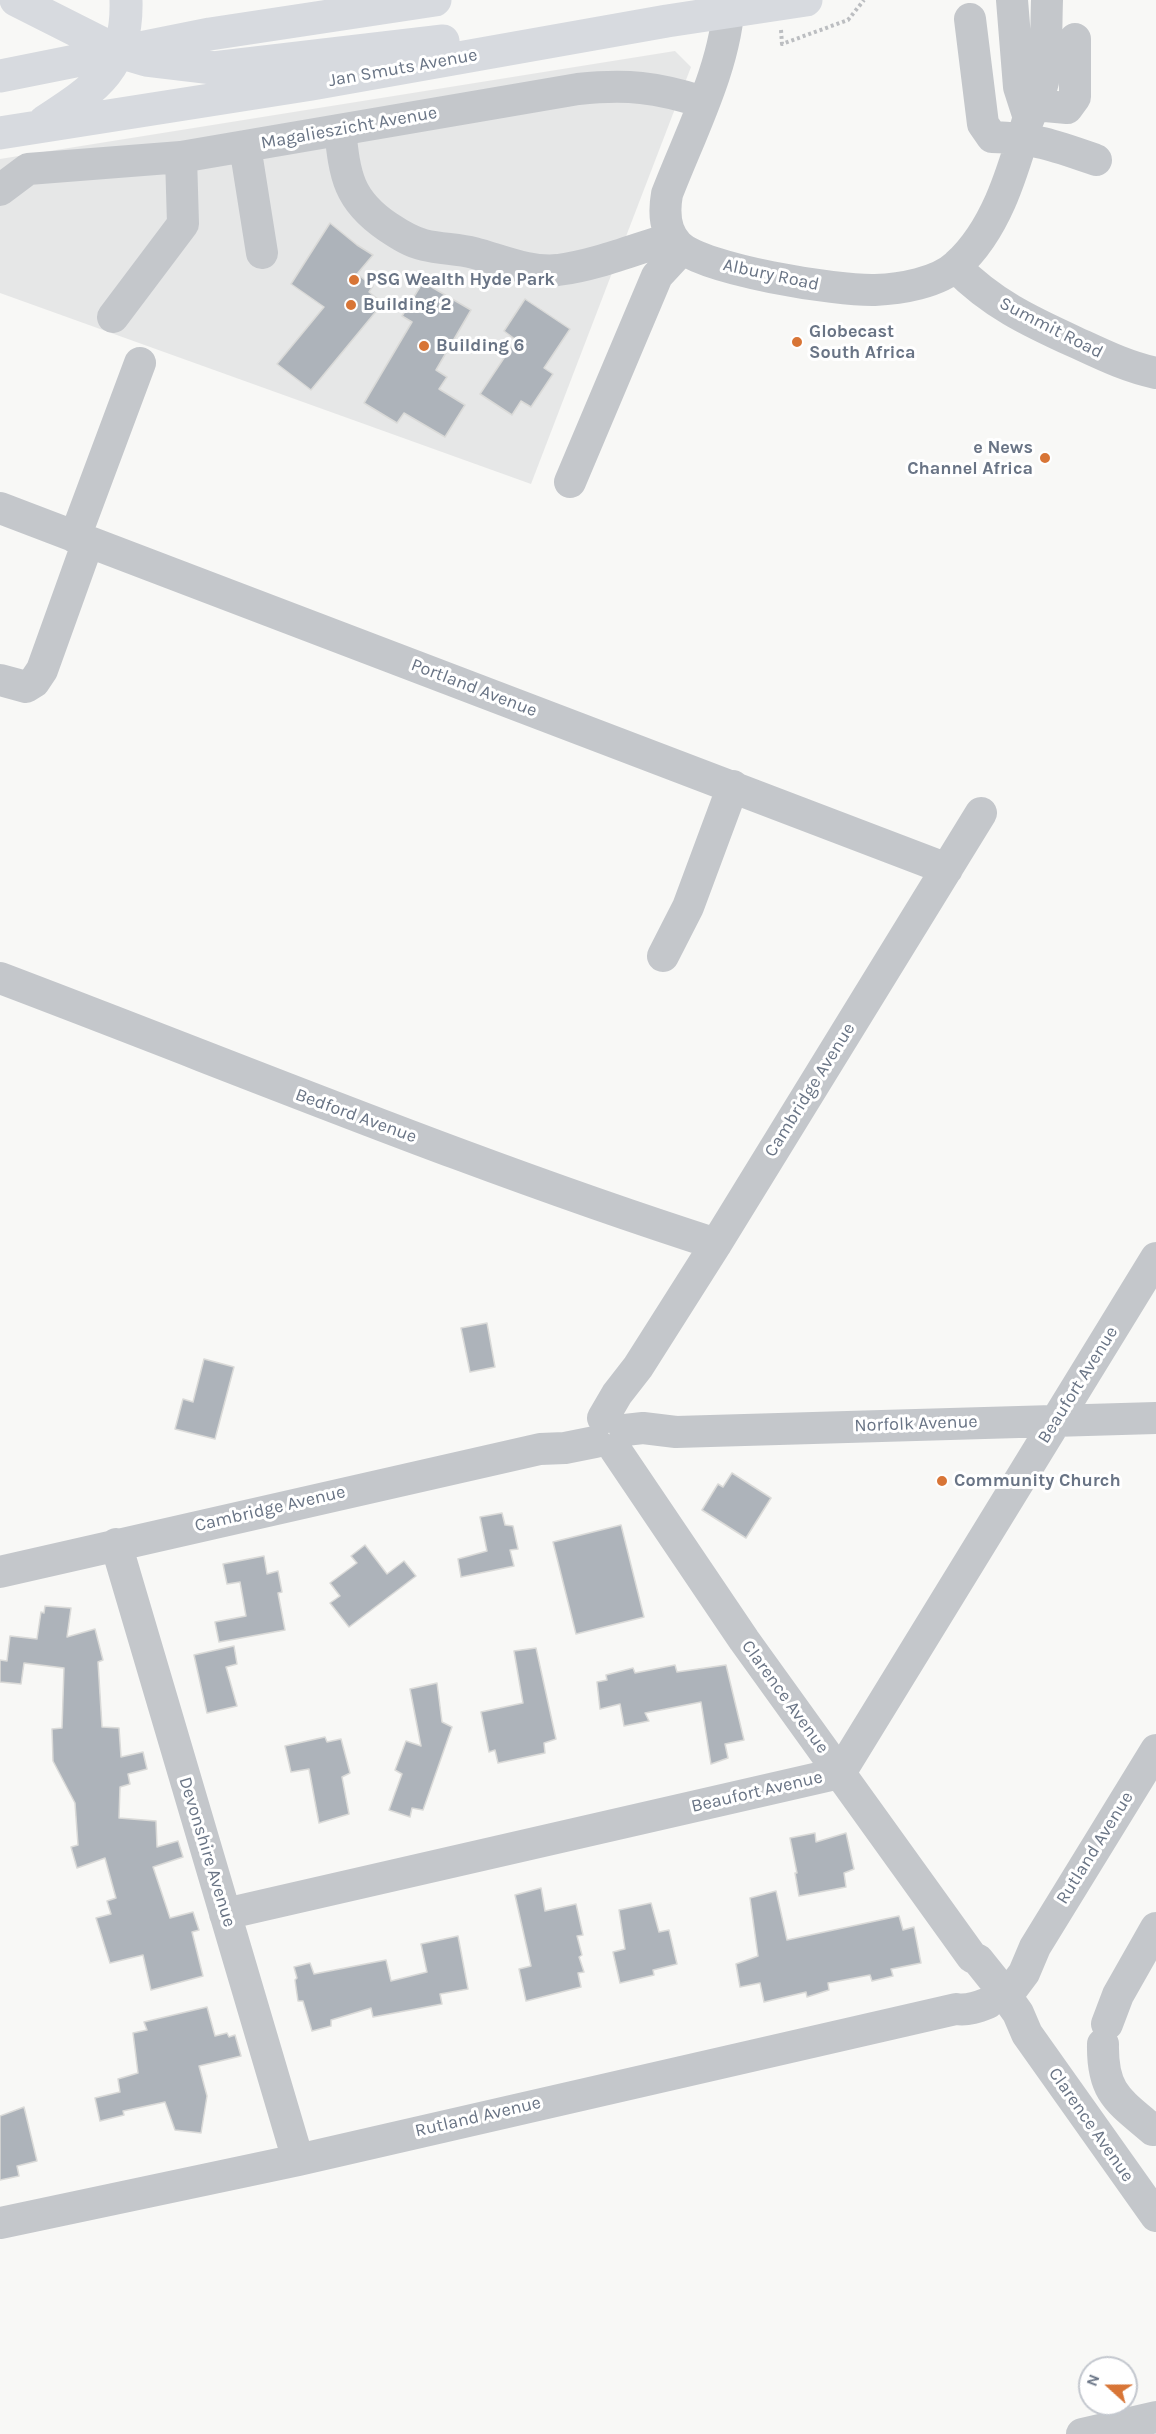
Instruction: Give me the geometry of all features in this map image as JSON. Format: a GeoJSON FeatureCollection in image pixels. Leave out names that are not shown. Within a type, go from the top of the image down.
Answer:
{"type":"FeatureCollection","features":[{"type":"Feature","properties":{"kind":"main road"},"geometry":{"type":"LineString","coordinates":[[16,0],[119,52],[155,61],[213,68],[382,46],[667,21]]}},
{"type":"Feature","properties":{"kind":"main road"},"geometry":{"type":"LineString","coordinates":[[35,128],[87,93],[101,80],[119,52],[125,35],[126,0]]}},
{"type":"Feature","properties":{"kind":"main road"},"geometry":{"type":"LineString","coordinates":[[0,76],[210,34],[435,0]]}},
{"type":"Feature","properties":{"kind":"main road","name":"Jan Smuts Avenue"},"geometry":{"type":"LineString","coordinates":[[0,133],[301,86],[667,21],[729,5],[806,0]]}},
{"type":"Feature","properties":{"kind":"street"},"geometry":{"type":"LineString","coordinates":[[1012,0],[1019,87],[1029,120],[1047,142],[1096,160]]}},
{"type":"Feature","properties":{"kind":"street","name":"Albury Road"},"geometry":{"type":"LineString","coordinates":[[677,243],[704,260],[735,269],[840,288],[876,290],[906,286],[934,278],[956,267],[973,246],[994,213],[1009,183],[1043,83],[1047,0]]}},
{"type":"Feature","properties":{"kind":"street"},"geometry":{"type":"LineString","coordinates":[[677,243],[667,224],[664,208],[667,194],[703,102],[724,37],[729,5]]}},
{"type":"Feature","properties":{"kind":"street"},"geometry":{"type":"LineString","coordinates":[[970,19],[985,129],[992,138],[1058,108],[1067,108],[1071,104],[1075,97],[1075,39]]}},
{"type":"Feature","properties":{"kind":"street","name":"Magalieszicht Avenue"},"geometry":{"type":"LineString","coordinates":[[0,190],[28,169],[181,157],[578,89],[616,85],[669,92],[703,102]]}},
{"type":"Feature","properties":{"kind":"street"},"geometry":{"type":"LineString","coordinates":[[340,130],[348,180],[357,200],[372,216],[416,243],[460,250],[513,266],[556,270],[677,243]]}},
{"type":"Feature","properties":{"kind":"street"},"geometry":{"type":"LineString","coordinates":[[245,146],[262,254]]}},
{"type":"Feature","properties":{"kind":"street"},"geometry":{"type":"LineString","coordinates":[[113,317],[183,224],[181,157]]}},
{"type":"Feature","properties":{"kind":"street"},"geometry":{"type":"LineString","coordinates":[[570,482],[657,276],[677,243]]}},
{"type":"Feature","properties":{"kind":"street","name":"Summit Road"},"geometry":{"type":"LineString","coordinates":[[956,267],[989,297],[1023,318],[1114,360],[1156,373]]}},
{"type":"Feature","properties":{"kind":"street"},"geometry":{"type":"LineString","coordinates":[[0,680],[26,687],[34,682],[42,670],[81,539],[140,363]]}},
{"type":"Feature","properties":{"kind":"street","name":"Portland Avenue"},"geometry":{"type":"LineString","coordinates":[[0,508],[947,869]]}},
{"type":"Feature","properties":{"kind":"street"},"geometry":{"type":"LineString","coordinates":[[663,956],[688,907],[733,786]]}},
{"type":"Feature","properties":{"kind":"street","name":"Cambridge Avenue"},"geometry":{"type":"LineString","coordinates":[[0,1572],[540,1449],[565,1449],[610,1435],[617,1394],[638,1367],[716,1244],[981,813]]}},
{"type":"Feature","properties":{"kind":"street","name":"Bedford Avenue"},"geometry":{"type":"LineString","coordinates":[[0,978],[297,1094],[609,1210],[716,1244]]}},
{"type":"Feature","properties":{"kind":"street","name":"Beaufort Avenue"},"geometry":{"type":"LineString","coordinates":[[225,1914],[840,1773],[1156,1258]]}},
{"type":"Feature","properties":{"kind":"street","name":"Norfolk Avenue"},"geometry":{"type":"LineString","coordinates":[[610,1435],[643,1428],[676,1432],[1156,1418]]}},
{"type":"Feature","properties":{"kind":"street","name":"Clarence Avenue"},"geometry":{"type":"LineString","coordinates":[[610,1435],[645,1493],[744,1640],[972,1957],[973,1964],[996,1993],[1011,2022],[1027,2034],[1156,2216]]}},
{"type":"Feature","properties":{"kind":"street","name":"Devonshire Avenue"},"geometry":{"type":"LineString","coordinates":[[116,1544],[298,2160]]}},
{"type":"Feature","properties":{"kind":"street","name":"Rutland Avenue"},"geometry":{"type":"LineString","coordinates":[[0,2223],[298,2160],[956,2008],[971,1997],[996,1993],[1024,1973],[1035,1947],[1156,1750]]}},
{"type":"Feature","properties":{"kind":"street"},"geometry":{"type":"LineString","coordinates":[[1125,2172],[1155,2127],[1120,2102],[1111,2091],[1104,2070],[1105,2034],[1118,1995],[1156,1928]]}},
{"type":"Feature","properties":{"kind":"street"},"geometry":{"type":"LineString","coordinates":[[1082,2434],[1156,2417]]}},
{"type":"Feature","properties":{"kind":"path"},"geometry":{"type":"LineString","coordinates":[[848,20],[864,0]]}},
{"type":"Feature","properties":{"kind":"shaded area"},"geometry":{"type":"Polygon","coordinates":[[[675,51],[691,67],[531,484],[0,293],[0,159],[675,51]]]}},
{"type":"Feature","properties":{"kind":"building","name":"Building 2"},"geometry":{"type":"Polygon","coordinates":[[[330,223],[373,255],[357,274],[373,286],[369,292],[383,303],[311,390],[277,364],[324,307],[291,284],[330,223]]]}},
{"type":"Feature","properties":{"kind":"building","name":"Building 6"},"geometry":{"type":"Polygon","coordinates":[[[423,282],[471,310],[436,370],[447,377],[439,389],[465,405],[445,437],[404,413],[397,423],[364,403],[412,322],[402,316],[423,282]]]}},
{"type":"Feature","properties":{"kind":"building"},"geometry":{"type":"Polygon","coordinates":[[[525,299],[570,329],[544,368],[553,374],[531,407],[521,401],[512,415],[480,394],[516,340],[504,331],[525,299]]]}},
{"type":"Feature","properties":{"kind":"building"},"geometry":{"type":"Polygon","coordinates":[[[487,1323],[495,1367],[470,1372],[461,1328],[487,1323]]]}},
{"type":"Feature","properties":{"kind":"building"},"geometry":{"type":"Polygon","coordinates":[[[204,1359],[234,1367],[215,1439],[175,1429],[183,1399],[193,1402],[204,1359]]]}},
{"type":"Feature","properties":{"kind":"building"},"geometry":{"type":"Polygon","coordinates":[[[732,1473],[771,1498],[746,1538],[702,1510],[718,1484],[723,1487],[732,1473]]]}},
{"type":"Feature","properties":{"kind":"building"},"geometry":{"type":"Polygon","coordinates":[[[502,1513],[505,1525],[513,1526],[518,1549],[510,1550],[514,1566],[461,1577],[458,1559],[487,1551],[480,1517],[502,1513]]]}},
{"type":"Feature","properties":{"kind":"building"},"geometry":{"type":"Polygon","coordinates":[[[621,1525],[644,1617],[576,1634],[553,1542],[621,1525]]]}},
{"type":"Feature","properties":{"kind":"building"},"geometry":{"type":"Polygon","coordinates":[[[365,1545],[387,1574],[404,1561],[416,1576],[349,1627],[330,1603],[340,1596],[330,1583],[357,1563],[351,1556],[365,1545]]]}},
{"type":"Feature","properties":{"kind":"building"},"geometry":{"type":"Polygon","coordinates":[[[264,1556],[267,1574],[278,1571],[282,1592],[278,1593],[285,1630],[219,1642],[215,1622],[246,1616],[240,1582],[227,1584],[223,1564],[264,1556]]]}},
{"type":"Feature","properties":{"kind":"building"},"geometry":{"type":"Polygon","coordinates":[[[45,1606],[71,1608],[67,1637],[95,1629],[103,1660],[98,1662],[102,1727],[119,1728],[121,1757],[143,1752],[147,1769],[128,1774],[130,1784],[120,1787],[119,1818],[156,1821],[157,1847],[178,1841],[183,1857],[153,1867],[170,1918],[193,1912],[199,1930],[192,1932],[203,1976],[151,1990],[143,1955],[110,1963],[96,1918],[111,1914],[107,1901],[116,1898],[105,1858],[77,1868],[71,1847],[78,1845],[75,1803],[53,1761],[52,1729],[62,1728],[64,1668],[24,1663],[21,1684],[0,1682],[0,1660],[7,1661],[10,1636],[37,1639],[41,1612],[44,1613],[45,1606]]]}},
{"type":"Feature","properties":{"kind":"building"},"geometry":{"type":"Polygon","coordinates":[[[234,1646],[237,1664],[226,1667],[237,1706],[207,1713],[194,1655],[234,1646]]]}},
{"type":"Feature","properties":{"kind":"building"},"geometry":{"type":"Polygon","coordinates":[[[536,1648],[556,1739],[544,1743],[545,1753],[498,1763],[495,1750],[489,1752],[481,1712],[523,1703],[514,1651],[536,1648]]]}},
{"type":"Feature","properties":{"kind":"building"},"geometry":{"type":"Polygon","coordinates":[[[675,1665],[677,1672],[726,1665],[744,1740],[725,1744],[728,1758],[711,1764],[701,1702],[645,1713],[649,1721],[624,1726],[620,1704],[600,1709],[597,1682],[607,1680],[606,1675],[633,1668],[635,1673],[675,1665]]]}},
{"type":"Feature","properties":{"kind":"building"},"geometry":{"type":"Polygon","coordinates":[[[437,1683],[442,1722],[452,1727],[423,1810],[412,1808],[410,1817],[389,1810],[402,1774],[395,1770],[406,1741],[421,1746],[410,1689],[437,1683]]]}},
{"type":"Feature","properties":{"kind":"building"},"geometry":{"type":"Polygon","coordinates":[[[325,1737],[327,1742],[341,1739],[350,1773],[342,1777],[349,1814],[319,1823],[309,1769],[291,1772],[285,1746],[325,1737]]]}},
{"type":"Feature","properties":{"kind":"building"},"geometry":{"type":"Polygon","coordinates":[[[815,1833],[816,1842],[846,1833],[854,1869],[844,1873],[846,1887],[799,1896],[790,1838],[815,1833]]]}},
{"type":"Feature","properties":{"kind":"building"},"geometry":{"type":"Polygon","coordinates":[[[541,1888],[545,1911],[576,1904],[583,1935],[577,1936],[582,1955],[579,1957],[584,1972],[578,1973],[581,1987],[526,2001],[519,1969],[531,1966],[515,1895],[541,1888]]]}},
{"type":"Feature","properties":{"kind":"building"},"geometry":{"type":"Polygon","coordinates":[[[776,1891],[787,1940],[899,1916],[903,1930],[914,1927],[921,1963],[891,1969],[893,1976],[872,1981],[870,1975],[828,1983],[829,1990],[807,1997],[806,1992],[764,2002],[760,1983],[740,1987],[736,1964],[758,1956],[750,1898],[776,1891]]]}},
{"type":"Feature","properties":{"kind":"building"},"geometry":{"type":"Polygon","coordinates":[[[651,1903],[659,1932],[669,1930],[677,1964],[653,1970],[654,1975],[620,1983],[613,1952],[625,1949],[619,1910],[651,1903]]]}},
{"type":"Feature","properties":{"kind":"building"},"geometry":{"type":"Polygon","coordinates":[[[458,1936],[468,1989],[440,1994],[442,2004],[373,2017],[371,2008],[331,2020],[331,2026],[312,2031],[303,2001],[298,2001],[294,1967],[310,1963],[314,1974],[386,1960],[391,1981],[427,1972],[421,1944],[458,1936]]]}},
{"type":"Feature","properties":{"kind":"building"},"geometry":{"type":"Polygon","coordinates":[[[207,2007],[215,2036],[227,2033],[229,2037],[235,2035],[241,2056],[199,2066],[207,2096],[201,2133],[175,2130],[165,2102],[123,2111],[124,2115],[100,2121],[95,2098],[120,2092],[118,2079],[138,2073],[133,2033],[147,2030],[144,2022],[207,2007]]]}},
{"type":"Feature","properties":{"kind":"building"},"geometry":{"type":"Polygon","coordinates":[[[24,2107],[37,2161],[17,2166],[19,2176],[0,2180],[0,2116],[24,2107]]]}},
{"type":"Feature","properties":{"kind":"place","name":"PSG Wealth Hyde Park"},"geometry":{"type":"Point","coordinates":[354,280]}},
{"type":"Feature","properties":{"kind":"place","name":"Building 2"},"geometry":{"type":"Point","coordinates":[351,305]}},
{"type":"Feature","properties":{"kind":"place","name":"Globecast South Africa"},"geometry":{"type":"Point","coordinates":[797,342]}},
{"type":"Feature","properties":{"kind":"place","name":"Building 6"},"geometry":{"type":"Point","coordinates":[424,346]}},
{"type":"Feature","properties":{"kind":"place","name":"e News Channel Africa"},"geometry":{"type":"Point","coordinates":[1045,458]}},
{"type":"Feature","properties":{"kind":"place","name":"Community Church"},"geometry":{"type":"Point","coordinates":[942,1481]}}]}
